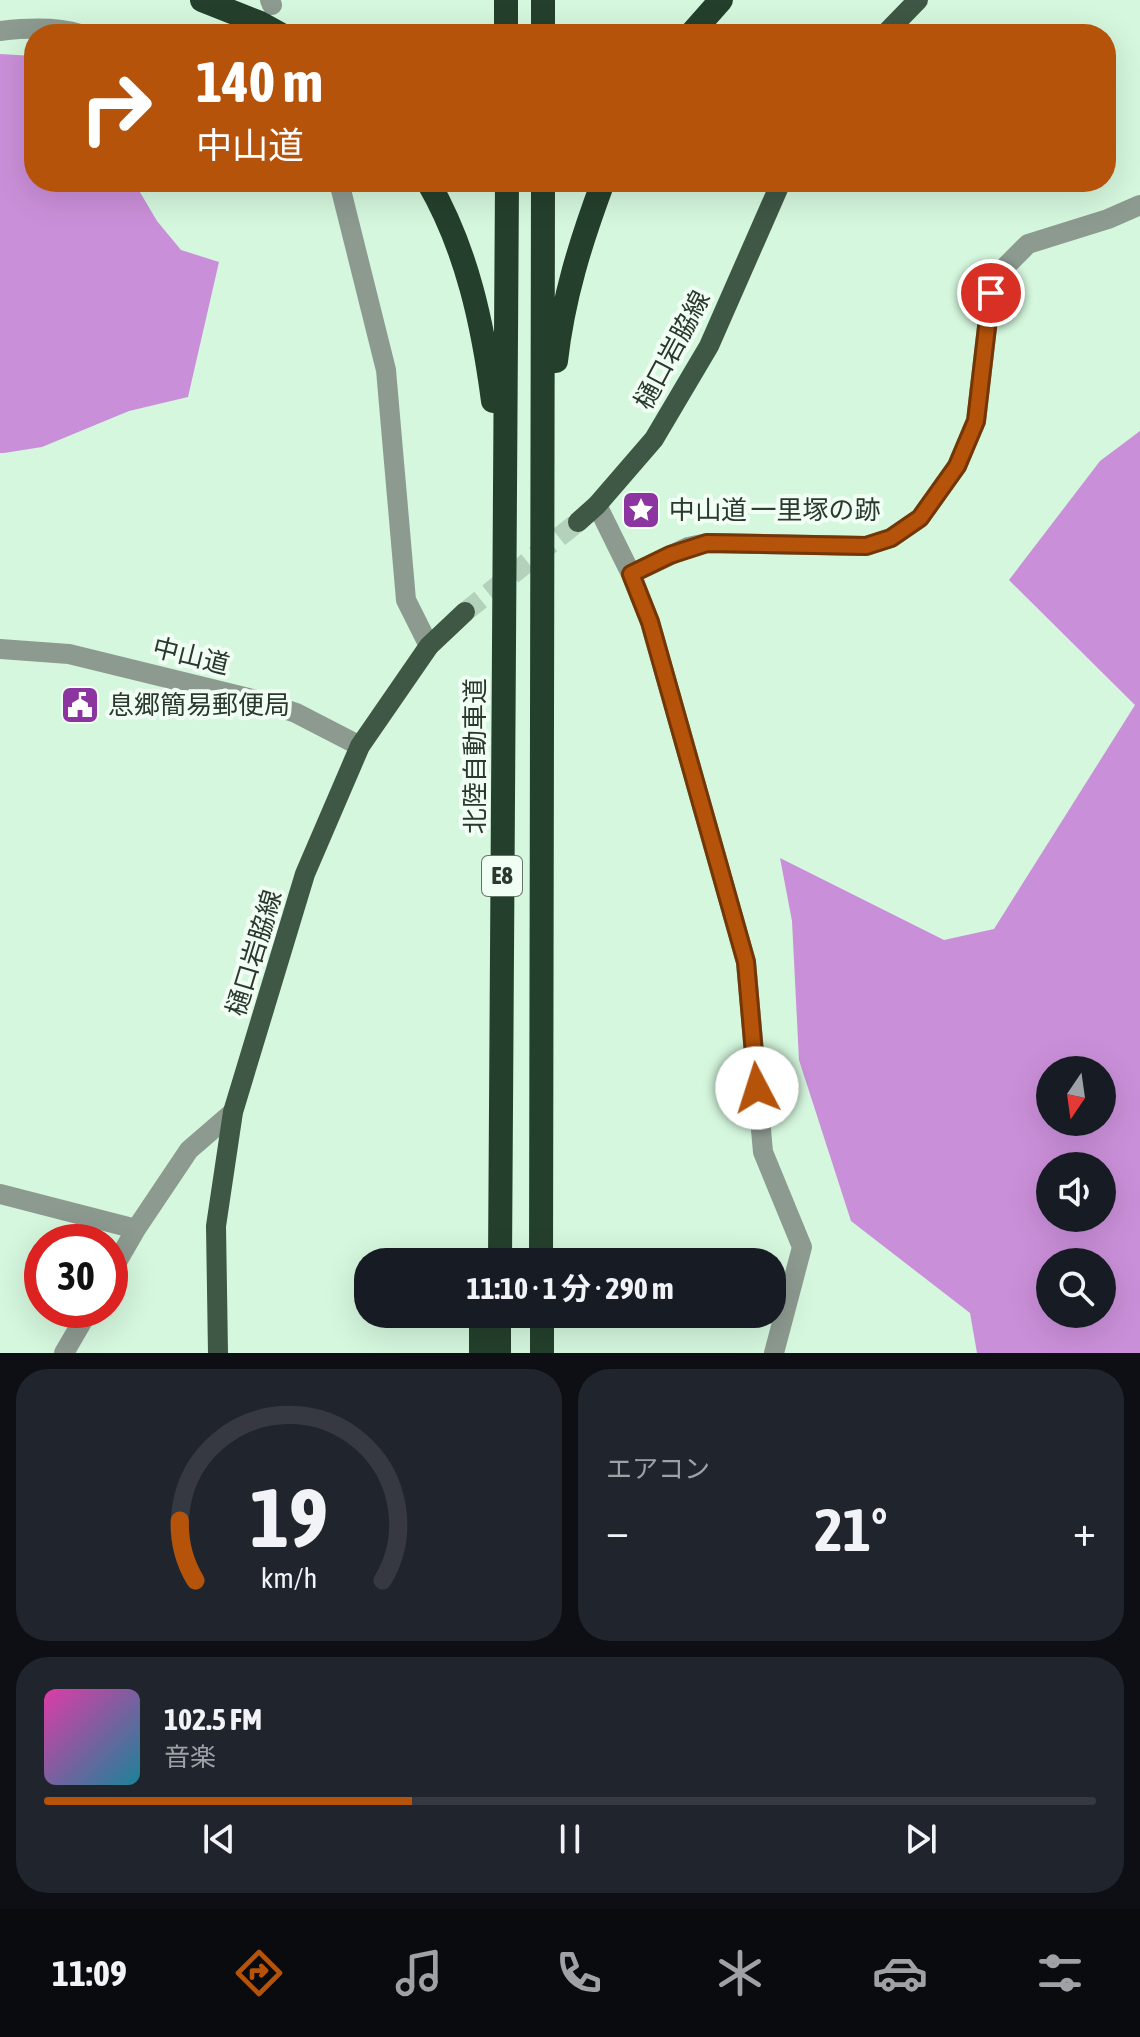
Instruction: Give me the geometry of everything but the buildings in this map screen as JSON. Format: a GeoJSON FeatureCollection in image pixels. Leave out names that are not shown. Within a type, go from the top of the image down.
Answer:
{"type":"FeatureCollection","features":[{"type":"Feature","properties":{"kind":"highway"},"geometry":{"type":"LineString","coordinates":[[202,0],[262,24]]}},
{"type":"Feature","properties":{"kind":"highway"},"geometry":{"type":"LineString","coordinates":[[506,0],[506,24]]}},
{"type":"Feature","properties":{"kind":"highway"},"geometry":{"type":"LineString","coordinates":[[543,0],[543,24]]}},
{"type":"Feature","properties":{"kind":"highway"},"geometry":{"type":"LineString","coordinates":[[700,24],[721,0]]}},
{"type":"Feature","properties":{"kind":"highway"},"geometry":{"type":"LineString","coordinates":[[433,192],[460,249],[479,312],[505,491]]}},
{"type":"Feature","properties":{"kind":"highway"},"geometry":{"type":"LineString","coordinates":[[505,491],[507,192]]}},
{"type":"Feature","properties":{"kind":"highway"},"geometry":{"type":"LineString","coordinates":[[542,494],[543,192]]}},
{"type":"Feature","properties":{"kind":"highway"},"geometry":{"type":"LineString","coordinates":[[542,494],[559,330],[575,257],[599,192]]}},
{"type":"Feature","properties":{"kind":"highway","name":"北陸自動車道"},"geometry":{"type":"LineString","coordinates":[[500,1248],[505,491]]}},
{"type":"Feature","properties":{"kind":"highway","name":"E8"},"geometry":{"type":"LineString","coordinates":[[541,1248],[542,494]]}},
{"type":"Feature","properties":{"kind":"highway"},"geometry":{"type":"LineString","coordinates":[[483,1248],[488,1022],[503,754]]}},
{"type":"Feature","properties":{"kind":"highway"},"geometry":{"type":"LineString","coordinates":[[481,1328],[481,1353]]}},
{"type":"Feature","properties":{"kind":"highway"},"geometry":{"type":"LineString","coordinates":[[499,1328],[499,1353]]}},
{"type":"Feature","properties":{"kind":"highway"},"geometry":{"type":"LineString","coordinates":[[542,1328],[542,1353]]}},
{"type":"Feature","properties":{"kind":"main road"},"geometry":{"type":"LineString","coordinates":[[895,24],[918,0]]}},
{"type":"Feature","properties":{"kind":"main road","name":"樋口岩脇線"},"geometry":{"type":"LineString","coordinates":[[578,522],[597,505],[654,439],[709,346],[777,192]]}},
{"type":"Feature","properties":{"kind":"main road","name":"樋口岩脇線"},"geometry":{"type":"LineString","coordinates":[[218,1353],[216,1226],[233,1112],[305,874],[360,746],[429,646],[465,612]]}},
{"type":"Feature","properties":{"kind":"street"},"geometry":{"type":"LineString","coordinates":[[0,31],[24,28]]}},
{"type":"Feature","properties":{"kind":"street"},"geometry":{"type":"LineString","coordinates":[[342,192],[386,370],[406,600],[429,646]]}},
{"type":"Feature","properties":{"kind":"street"},"geometry":{"type":"LineString","coordinates":[[631,574],[670,555],[707,543],[866,546],[891,538],[920,518],[957,466],[976,421],[991,293],[1004,268],[1028,244],[1108,219],[1140,205]]}},
{"type":"Feature","properties":{"kind":"street"},"geometry":{"type":"LineString","coordinates":[[597,505],[631,574],[650,622],[746,962],[763,1152],[802,1247],[774,1353]]}},
{"type":"Feature","properties":{"kind":"street","name":"中山道"},"geometry":{"type":"LineString","coordinates":[[0,649],[69,654],[261,701],[296,713],[360,746]]}},
{"type":"Feature","properties":{"kind":"street"},"geometry":{"type":"LineString","coordinates":[[128,1243],[189,1150],[233,1112]]}},
{"type":"Feature","properties":{"kind":"street"},"geometry":{"type":"LineString","coordinates":[[1,1199],[136,1229]]}},
{"type":"Feature","properties":{"kind":"street"},"geometry":{"type":"LineString","coordinates":[[64,1353],[79,1328]]}},
{"type":"Feature","properties":{"kind":"shaded area"},"geometry":{"type":"Polygon","coordinates":[[[0,54],[24,55],[24,192],[140,192],[157,221],[181,250],[219,262],[188,397],[129,411],[42,447],[0,453],[0,54]]]}},
{"type":"Feature","properties":{"kind":"shaded area"},"geometry":{"type":"Polygon","coordinates":[[[1140,431],[1140,1353],[977,1353],[970,1313],[851,1221],[799,1060],[792,921],[780,858],[944,940],[994,929],[1135,705],[1009,580],[1100,461],[1140,431]]]}},
{"type":"Feature","properties":{"kind":"tunnel"},"geometry":{"type":"LineString","coordinates":[[465,612],[578,522]]}},
{"type":"Feature","properties":{"kind":"place","name":"中山道 一里塚の跡"},"geometry":{"type":"Point","coordinates":[641,510]}},
{"type":"Feature","properties":{"kind":"place","name":"息郷簡易郵便局"},"geometry":{"type":"Point","coordinates":[80,705]}},
{"type":"Feature","properties":{"kind":"route"},"geometry":{"type":"LineString","coordinates":[[757,1088],[746,962],[650,622],[631,574],[688,547],[707,543],[866,546],[891,538],[920,518],[957,466],[976,421],[991,293]]}}]}
